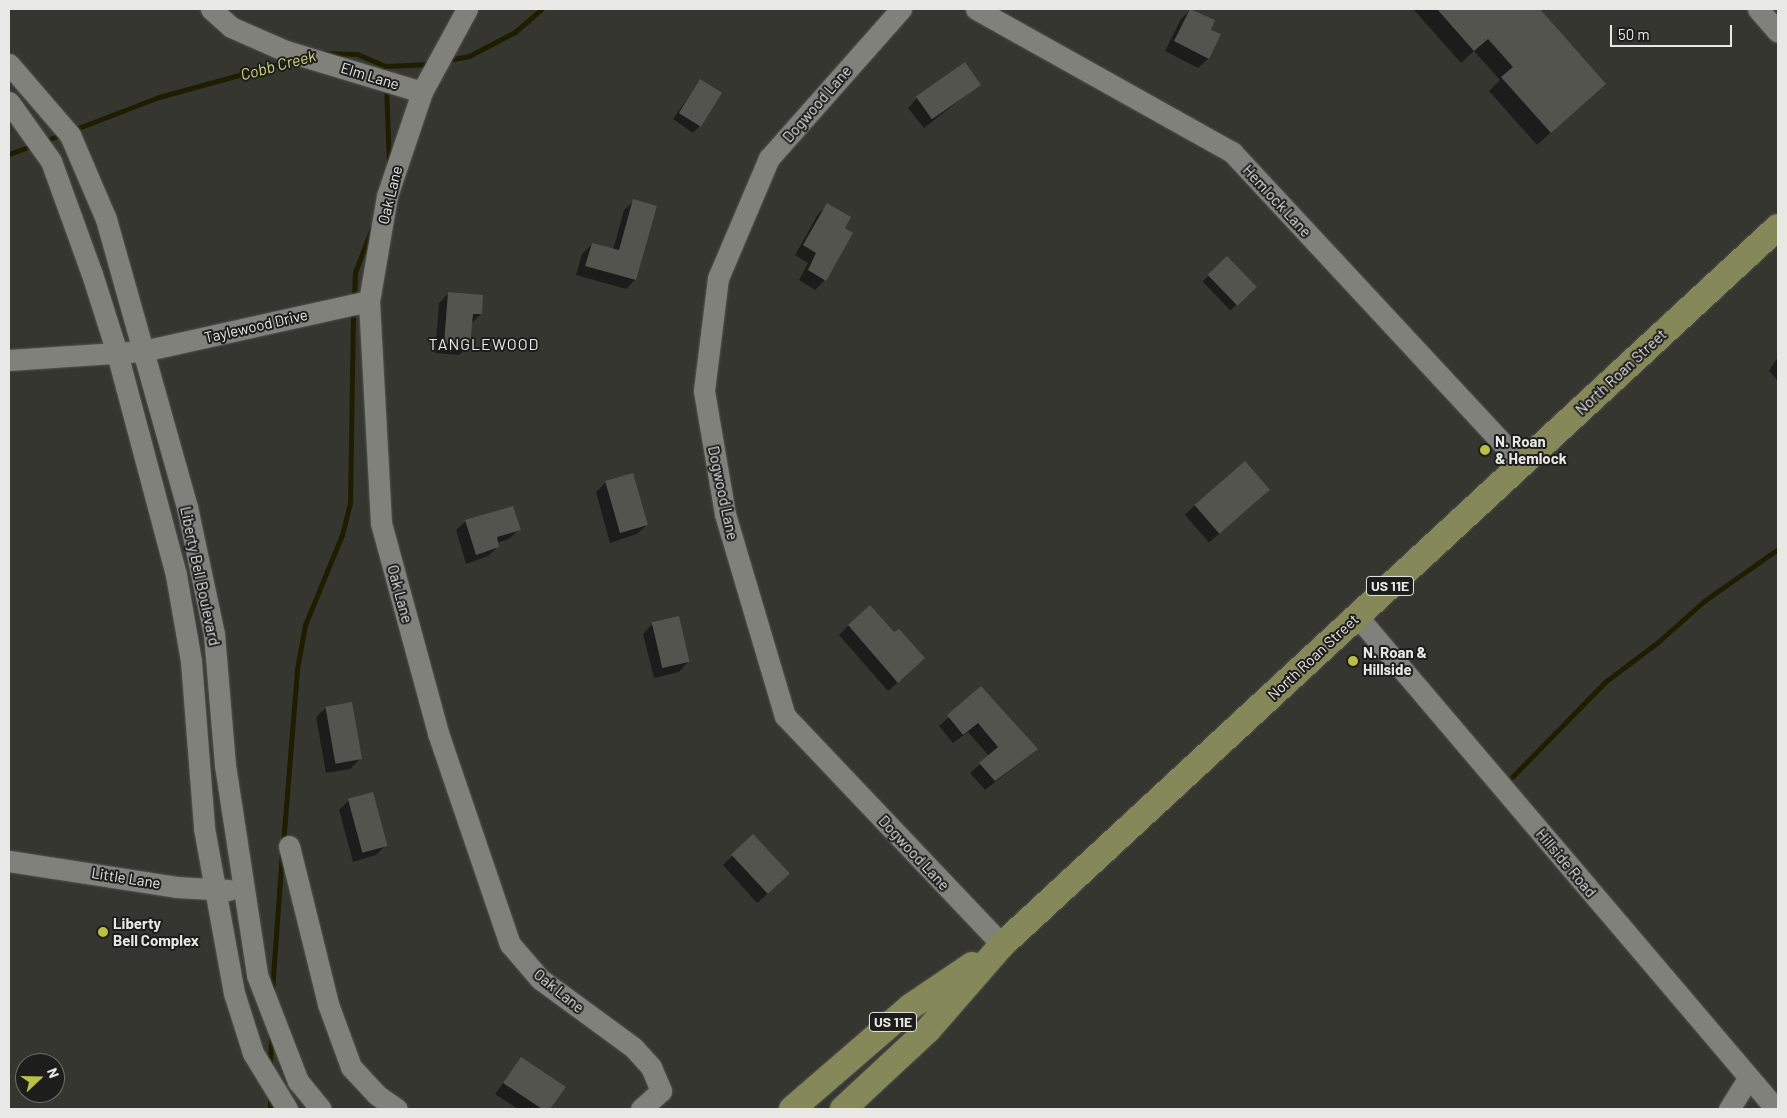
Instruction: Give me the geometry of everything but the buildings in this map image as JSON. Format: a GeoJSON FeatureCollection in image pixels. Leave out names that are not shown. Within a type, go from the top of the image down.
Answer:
{"type":"FeatureCollection","features":[{"type":"Feature","properties":{"kind":"main road","name":"North Roan Street"},"geometry":{"type":"LineString","coordinates":[[843,1109],[928,1030],[1002,945],[1778,226]]}},
{"type":"Feature","properties":{"kind":"main road","name":"North Roan Street"},"geometry":{"type":"LineString","coordinates":[[792,1109],[910,1007],[1002,945]]}},
{"type":"Feature","properties":{"kind":"street","name":"Elm Lane"},"geometry":{"type":"LineString","coordinates":[[211,9],[230,27],[286,51],[422,92]]}},
{"type":"Feature","properties":{"kind":"street","name":"Oak Lane"},"geometry":{"type":"LineString","coordinates":[[468,9],[422,92],[387,196],[369,301],[381,523],[438,733],[510,944],[540,979],[633,1047],[651,1067],[661,1091],[641,1109]]}},
{"type":"Feature","properties":{"kind":"street","name":"Dogwood Lane"},"geometry":{"type":"LineString","coordinates":[[901,9],[768,158],[718,278],[704,391],[725,514],[785,716],[1002,945]]}},
{"type":"Feature","properties":{"kind":"street","name":"Hemlock Lane"},"geometry":{"type":"LineString","coordinates":[[976,9],[1232,152],[1522,464]]}},
{"type":"Feature","properties":{"kind":"street"},"geometry":{"type":"LineString","coordinates":[[1758,9],[1778,32]]}},
{"type":"Feature","properties":{"kind":"street","name":"Liberty Bell Boulevard"},"geometry":{"type":"LineString","coordinates":[[9,64],[70,135],[106,219],[187,507],[214,634],[225,765],[257,975],[298,1082],[321,1109]]}},
{"type":"Feature","properties":{"kind":"street","name":"Liberty Bell Boulevard"},"geometry":{"type":"LineString","coordinates":[[9,102],[51,161],[92,274],[117,353],[176,575],[191,668],[204,828],[217,891],[234,993],[253,1053],[287,1109]]}},
{"type":"Feature","properties":{"kind":"street","name":"Taylewood Drive"},"geometry":{"type":"LineString","coordinates":[[9,360],[143,351],[369,301]]}},
{"type":"Feature","properties":{"kind":"street","name":"Hillside Road"},"geometry":{"type":"LineString","coordinates":[[1358,616],[1776,1109]]}},
{"type":"Feature","properties":{"kind":"street"},"geometry":{"type":"LineString","coordinates":[[191,668],[217,667]]}},
{"type":"Feature","properties":{"kind":"street"},"geometry":{"type":"LineString","coordinates":[[289,846],[328,1004],[351,1067],[377,1095],[397,1109]]}},
{"type":"Feature","properties":{"kind":"street","name":"Little Lane"},"geometry":{"type":"LineString","coordinates":[[9,861],[217,891],[244,889]]}},
{"type":"Feature","properties":{"kind":"street"},"geometry":{"type":"LineString","coordinates":[[1729,1109],[1748,1078]]}},
{"type":"Feature","properties":{"kind":"waterway","name":"Cobb Creek"},"geometry":{"type":"LineString","coordinates":[[447,60],[469,56],[515,32],[541,9]]}},
{"type":"Feature","properties":{"kind":"waterway","name":"Cobb Creek"},"geometry":{"type":"LineString","coordinates":[[325,53],[357,54],[385,66],[429,64]]}},
{"type":"Feature","properties":{"kind":"waterway","name":"Cobb Creek"},"geometry":{"type":"LineString","coordinates":[[73,130],[159,97],[293,60]]}},
{"type":"Feature","properties":{"kind":"waterway"},"geometry":{"type":"LineString","coordinates":[[386,86],[389,163]]}},
{"type":"Feature","properties":{"kind":"waterway","name":"Cobb Creek"},"geometry":{"type":"LineString","coordinates":[[45,141],[62,134]]}},
{"type":"Feature","properties":{"kind":"waterway","name":"Cobb Creek"},"geometry":{"type":"LineString","coordinates":[[9,154],[34,145]]}},
{"type":"Feature","properties":{"kind":"waterway"},"geometry":{"type":"LineString","coordinates":[[354,299],[355,272],[372,228]]}},
{"type":"Feature","properties":{"kind":"waterway"},"geometry":{"type":"LineString","coordinates":[[283,844],[297,669],[305,625],[342,535],[350,503],[353,310]]}},
{"type":"Feature","properties":{"kind":"waterway"},"geometry":{"type":"LineString","coordinates":[[1512,777],[1605,682],[1658,642],[1704,601],[1778,549]]}},
{"type":"Feature","properties":{"kind":"waterway"},"geometry":{"type":"LineString","coordinates":[[272,991],[282,853]]}},
{"type":"Feature","properties":{"kind":"waterway"},"geometry":{"type":"LineString","coordinates":[[270,1066],[271,1032]]}},
{"type":"Feature","properties":{"kind":"waterway"},"geometry":{"type":"LineString","coordinates":[[270,1097],[270,1109]]}},
{"type":"Feature","properties":{"kind":"place","name":"N. Roan & Hemlock"},"geometry":{"type":"Point","coordinates":[1485,450]}},
{"type":"Feature","properties":{"kind":"place","name":"N. Roan & Hillside"},"geometry":{"type":"Point","coordinates":[1353,661]}},
{"type":"Feature","properties":{"kind":"place","name":"Liberty Bell Complex"},"geometry":{"type":"Point","coordinates":[103,932]}},
{"type":"Feature","properties":{"kind":"district","name":"TANGLEWOOD"},"geometry":{"type":"Point","coordinates":[484,344]}}]}
